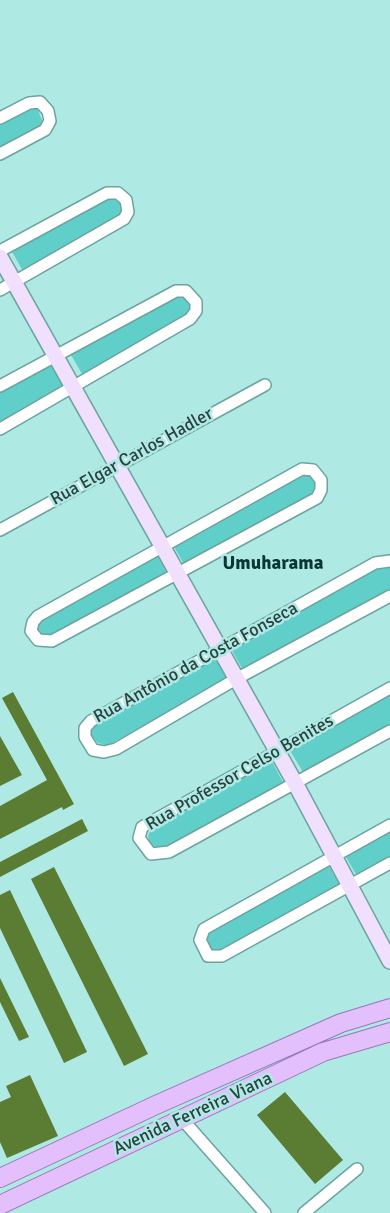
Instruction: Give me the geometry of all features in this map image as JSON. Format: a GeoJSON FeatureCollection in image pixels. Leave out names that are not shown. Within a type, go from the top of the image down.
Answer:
{"type":"FeatureCollection","features":[{"type":"Feature","properties":{"kind":"main road","name":"Avenida Ferreira Viana"},"geometry":{"type":"LineString","coordinates":[[0,1178],[156,1104],[341,1023],[390,1008]]}},
{"type":"Feature","properties":{"kind":"main road","name":"Avenida Ferreira Viana"},"geometry":{"type":"LineString","coordinates":[[0,1205],[323,1052],[390,1032]]}},
{"type":"Feature","properties":{"kind":"street"},"geometry":{"type":"LineString","coordinates":[[0,118],[29,103],[40,102],[48,111],[50,121],[45,130],[0,154]]}},
{"type":"Feature","properties":{"kind":"street"},"geometry":{"type":"LineString","coordinates":[[0,251],[107,193],[118,193],[126,200],[128,212],[124,220],[0,290]]}},
{"type":"Feature","properties":{"kind":"street"},"geometry":{"type":"LineString","coordinates":[[0,257],[335,855],[390,961]]}},
{"type":"Feature","properties":{"kind":"street"},"geometry":{"type":"LineString","coordinates":[[0,386],[176,291],[186,291],[196,302],[196,311],[190,319],[0,429]]}},
{"type":"Feature","properties":{"kind":"street","name":"Rua Elgar Carlos Hadler"},"geometry":{"type":"LineString","coordinates":[[0,530],[265,385]]}},
{"type":"Feature","properties":{"kind":"street"},"geometry":{"type":"LineString","coordinates":[[302,469],[313,470],[321,480],[321,490],[317,498],[52,641],[38,640],[31,631],[32,622],[38,616],[162,545],[302,469]]}},
{"type":"Feature","properties":{"kind":"street","name":"Rua Antônio da Costa Fonseca"},"geometry":{"type":"LineString","coordinates":[[390,561],[375,563],[91,721],[85,728],[85,737],[93,750],[104,752],[116,749],[236,680],[390,596]]}},
{"type":"Feature","properties":{"kind":"street","name":"Rua Professor Celso Benites"},"geometry":{"type":"LineString","coordinates":[[390,688],[142,826],[139,838],[151,854],[169,852],[390,731]]}},
{"type":"Feature","properties":{"kind":"street"},"geometry":{"type":"LineString","coordinates":[[390,824],[204,929],[200,940],[208,956],[222,956],[390,863]]}},
{"type":"Feature","properties":{"kind":"street"},"geometry":{"type":"LineString","coordinates":[[182,1119],[264,1213]]}},
{"type":"Feature","properties":{"kind":"street"},"geometry":{"type":"LineString","coordinates":[[304,1213],[358,1169]]}},
{"type":"Feature","properties":{"kind":"shaded area"},"geometry":{"type":"Polygon","coordinates":[[[30,107],[37,108],[42,120],[40,128],[0,150],[0,123],[30,107]]]}},
{"type":"Feature","properties":{"kind":"shaded area"},"geometry":{"type":"Polygon","coordinates":[[[107,197],[117,197],[122,203],[121,217],[23,271],[11,250],[107,197]]]}},
{"type":"Feature","properties":{"kind":"shaded area"},"geometry":{"type":"Polygon","coordinates":[[[175,295],[186,295],[191,302],[185,317],[82,374],[70,353],[175,295]]]}},
{"type":"Feature","properties":{"kind":"shaded area"},"geometry":{"type":"Polygon","coordinates":[[[53,364],[65,386],[0,422],[0,393],[53,364]]]}},
{"type":"Feature","properties":{"kind":"shaded area"},"geometry":{"type":"Polygon","coordinates":[[[303,473],[312,474],[318,482],[318,490],[311,497],[185,566],[173,545],[303,473]]]}},
{"type":"Feature","properties":{"kind":"shaded area"},"geometry":{"type":"Polygon","coordinates":[[[156,553],[167,573],[51,638],[40,637],[34,631],[35,624],[156,553]]]}},
{"type":"Feature","properties":{"kind":"shaded area"},"geometry":{"type":"Polygon","coordinates":[[[377,566],[390,566],[390,589],[243,670],[230,647],[377,566]]]}},
{"type":"Feature","properties":{"kind":"shaded area"},"geometry":{"type":"Polygon","coordinates":[[[217,653],[230,677],[112,743],[106,745],[98,743],[90,734],[95,722],[217,653]]]}},
{"type":"Feature","properties":{"kind":"shaded area"},"geometry":{"type":"Polygon","coordinates":[[[390,693],[390,724],[303,772],[289,749],[390,693]]]}},
{"type":"Feature","properties":{"kind":"shaded area"},"geometry":{"type":"Polygon","coordinates":[[[271,760],[283,782],[166,848],[157,848],[150,843],[148,836],[152,826],[271,760]]]}},
{"type":"Feature","properties":{"kind":"shaded area"},"geometry":{"type":"Polygon","coordinates":[[[390,830],[390,860],[358,878],[345,855],[390,830]]]}},
{"type":"Feature","properties":{"kind":"shaded area"},"geometry":{"type":"Polygon","coordinates":[[[328,864],[340,886],[221,952],[212,950],[205,939],[209,930],[328,864]]]}},
{"type":"Feature","properties":{"kind":"building"},"geometry":{"type":"Polygon","coordinates":[[[13,692],[74,804],[63,810],[62,807],[0,839],[0,806],[47,780],[2,698],[13,692]]]}},
{"type":"Feature","properties":{"kind":"building"},"geometry":{"type":"Polygon","coordinates":[[[0,736],[22,775],[0,786],[0,736]]]}},
{"type":"Feature","properties":{"kind":"building"},"geometry":{"type":"Polygon","coordinates":[[[82,819],[88,831],[0,877],[0,862],[82,819]]]}},
{"type":"Feature","properties":{"kind":"building"},"geometry":{"type":"Polygon","coordinates":[[[54,867],[148,1054],[124,1066],[31,879],[54,867]]]}},
{"type":"Feature","properties":{"kind":"building"},"geometry":{"type":"Polygon","coordinates":[[[10,890],[87,1052],[64,1063],[0,928],[0,895],[10,890]]]}},
{"type":"Feature","properties":{"kind":"building"},"geometry":{"type":"Polygon","coordinates":[[[0,978],[29,1037],[19,1041],[0,1002],[0,978]]]}},
{"type":"Feature","properties":{"kind":"building"},"geometry":{"type":"Polygon","coordinates":[[[30,1075],[58,1136],[7,1158],[0,1142],[0,1102],[11,1097],[6,1086],[30,1075]]]}},
{"type":"Feature","properties":{"kind":"building"},"geometry":{"type":"Polygon","coordinates":[[[285,1092],[343,1160],[315,1184],[257,1115],[285,1092]]]}},
{"type":"Feature","properties":{"kind":"district","name":"Umuharama"},"geometry":{"type":"Point","coordinates":[273,564]}}]}
